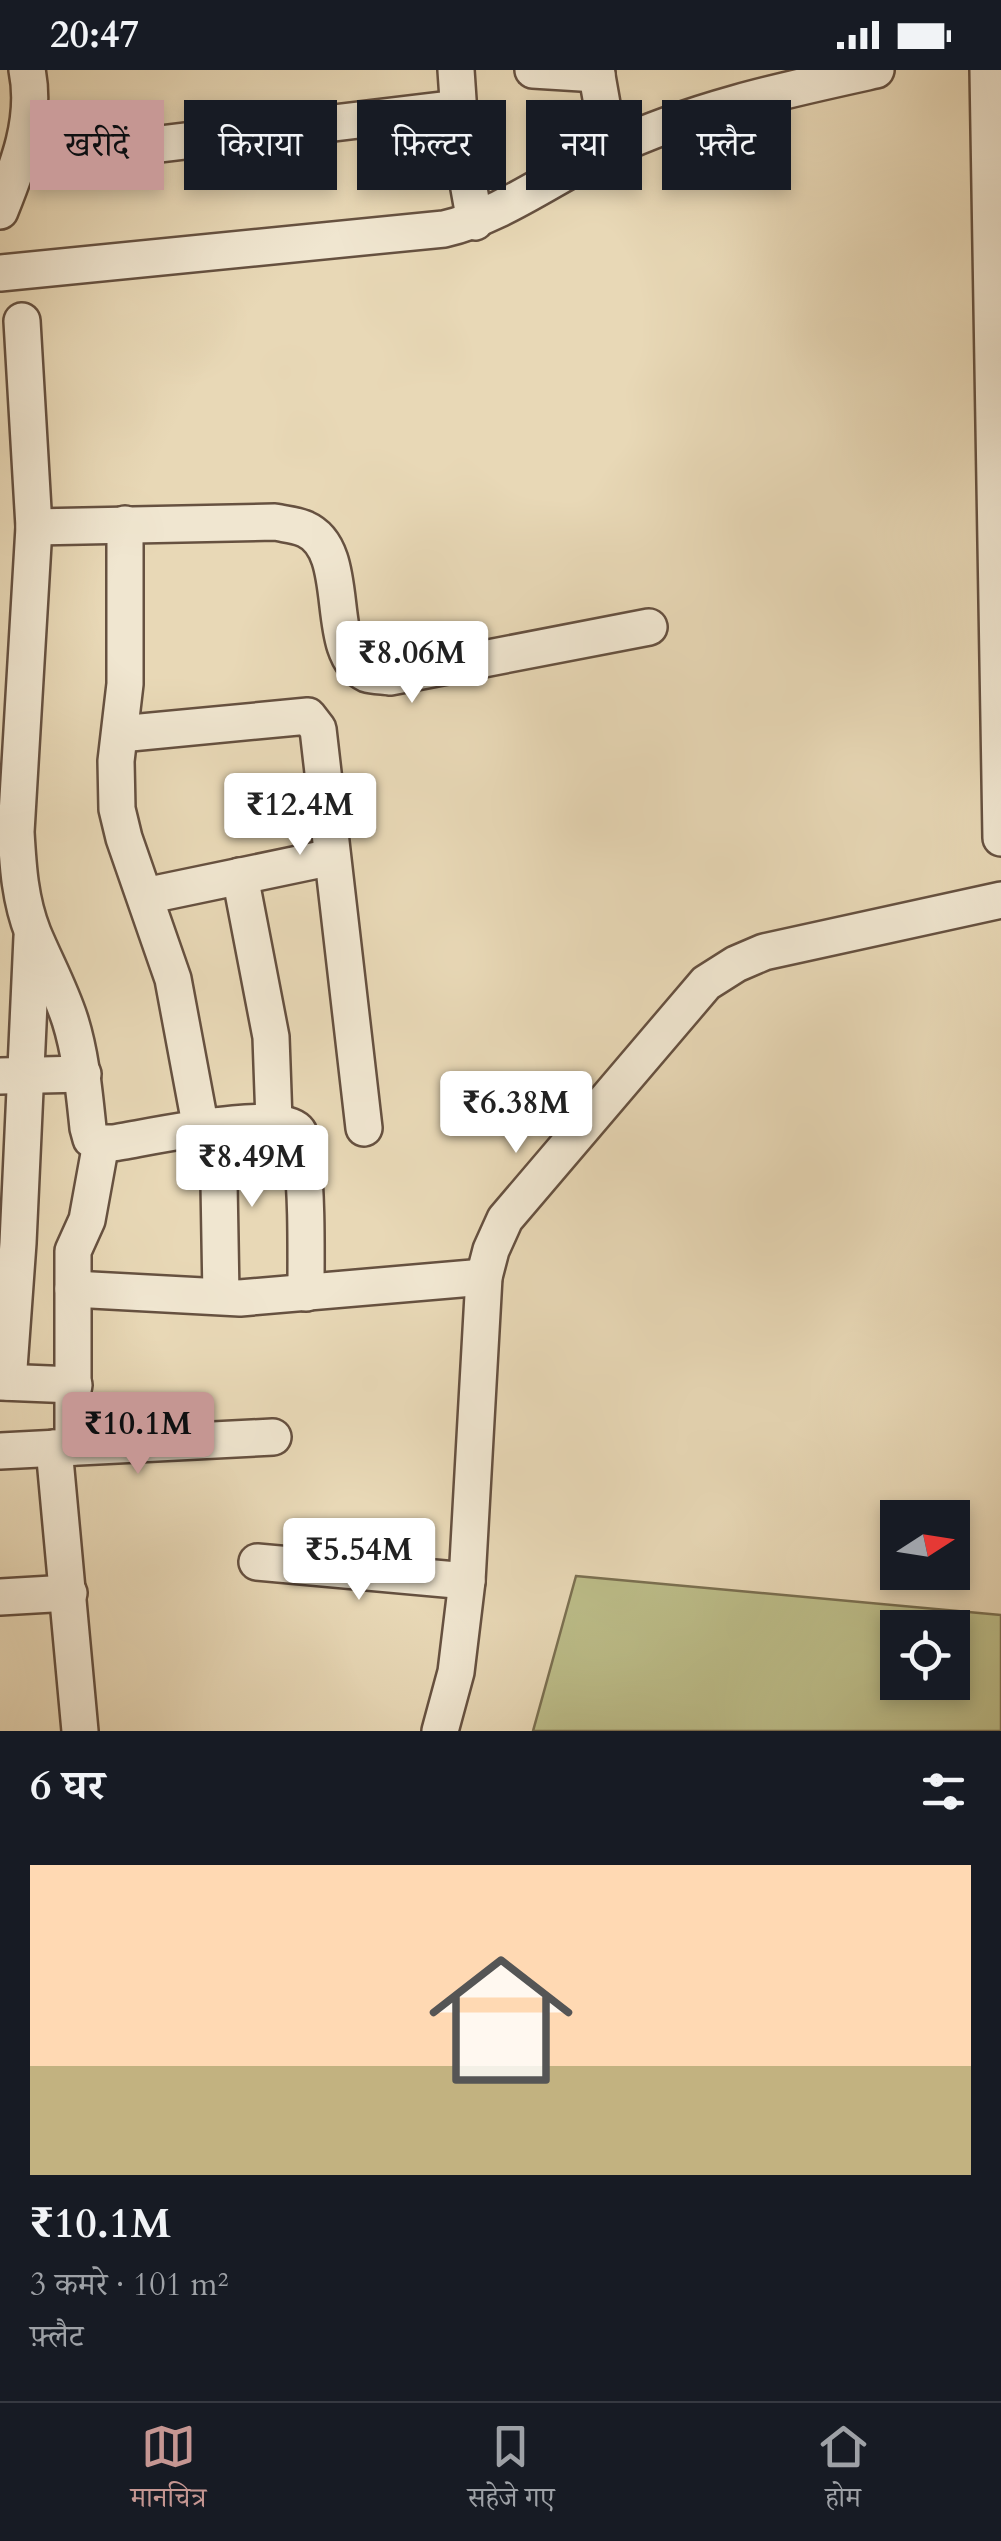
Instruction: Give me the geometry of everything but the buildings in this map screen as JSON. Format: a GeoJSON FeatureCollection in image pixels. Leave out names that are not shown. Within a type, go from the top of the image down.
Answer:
{"type":"FeatureCollection","features":[{"type":"Feature","properties":{"kind":"street"},"geometry":{"type":"LineString","coordinates":[[0,211],[20,161],[30,115],[32,91],[28,70]]}},
{"type":"Feature","properties":{"kind":"street"},"geometry":{"type":"LineString","coordinates":[[456,70],[458,100]]}},
{"type":"Feature","properties":{"kind":"street"},"geometry":{"type":"LineString","coordinates":[[533,70],[596,72],[601,100]]}},
{"type":"Feature","properties":{"kind":"street"},"geometry":{"type":"LineString","coordinates":[[642,136],[716,107],[876,70]]}},
{"type":"Feature","properties":{"kind":"street"},"geometry":{"type":"LineString","coordinates":[[988,70],[1001,838]]}},
{"type":"Feature","properties":{"kind":"street"},"geometry":{"type":"LineString","coordinates":[[20,161],[357,120]]}},
{"type":"Feature","properties":{"kind":"street"},"geometry":{"type":"LineString","coordinates":[[470,190],[475,222]]}},
{"type":"Feature","properties":{"kind":"street"},"geometry":{"type":"LineString","coordinates":[[0,273],[444,229],[475,222],[534,190]]}},
{"type":"Feature","properties":{"kind":"street"},"geometry":{"type":"LineString","coordinates":[[0,358],[53,268]]}},
{"type":"Feature","properties":{"kind":"street"},"geometry":{"type":"LineString","coordinates":[[22,321],[34,526],[16,832],[19,882],[32,931],[57,982],[70,1021],[83,1074],[88,1128],[91,1138],[101,1144],[210,1127],[274,1121],[291,1124],[300,1133],[306,1294]]}},
{"type":"Feature","properties":{"kind":"street"},"geometry":{"type":"LineString","coordinates":[[34,526],[275,522],[305,528],[318,538],[330,556],[345,642],[354,663],[367,674],[390,677],[649,626]]}},
{"type":"Feature","properties":{"kind":"street"},"geometry":{"type":"LineString","coordinates":[[125,524],[125,684],[116,761],[117,809],[173,979],[210,1127],[221,1296]]}},
{"type":"Feature","properties":{"kind":"street"},"geometry":{"type":"LineString","coordinates":[[120,734],[308,716],[318,729],[364,1128]]}},
{"type":"Feature","properties":{"kind":"street"},"geometry":{"type":"LineString","coordinates":[[145,896],[332,857]]}},
{"type":"Feature","properties":{"kind":"street"},"geometry":{"type":"LineString","coordinates":[[240,876],[271,1037],[274,1121]]}},
{"type":"Feature","properties":{"kind":"street"},"geometry":{"type":"LineString","coordinates":[[440,1731],[456,1672],[467,1581],[484,1277],[505,1219],[706,983],[764,952],[1001,900]]}},
{"type":"Feature","properties":{"kind":"street"},"geometry":{"type":"LineString","coordinates":[[32,931],[13,1076],[4,1382],[74,1384]]}},
{"type":"Feature","properties":{"kind":"street"},"geometry":{"type":"LineString","coordinates":[[13,1076],[83,1074]]}},
{"type":"Feature","properties":{"kind":"street"},"geometry":{"type":"LineString","coordinates":[[80,1731],[69,1593],[64,1448],[74,1384],[73,1251],[86,1220],[101,1144]]}},
{"type":"Feature","properties":{"kind":"street"},"geometry":{"type":"LineString","coordinates":[[9,1243],[73,1251]]}},
{"type":"Feature","properties":{"kind":"street"},"geometry":{"type":"LineString","coordinates":[[74,1290],[240,1298],[484,1277]]}},
{"type":"Feature","properties":{"kind":"street"},"geometry":{"type":"LineString","coordinates":[[0,1451],[273,1437]]}},
{"type":"Feature","properties":{"kind":"street"},"geometry":{"type":"LineString","coordinates":[[256,1562],[467,1581]]}},
{"type":"Feature","properties":{"kind":"street"},"geometry":{"type":"LineString","coordinates":[[0,1598],[69,1593]]}},
{"type":"Feature","properties":{"kind":"green space"},"geometry":{"type":"Polygon","coordinates":[[[576,1576],[947,1610],[880,1610],[880,1700],[970,1700],[970,1612],[1001,1615],[1001,1731],[533,1731],[576,1576]]]}}]}
